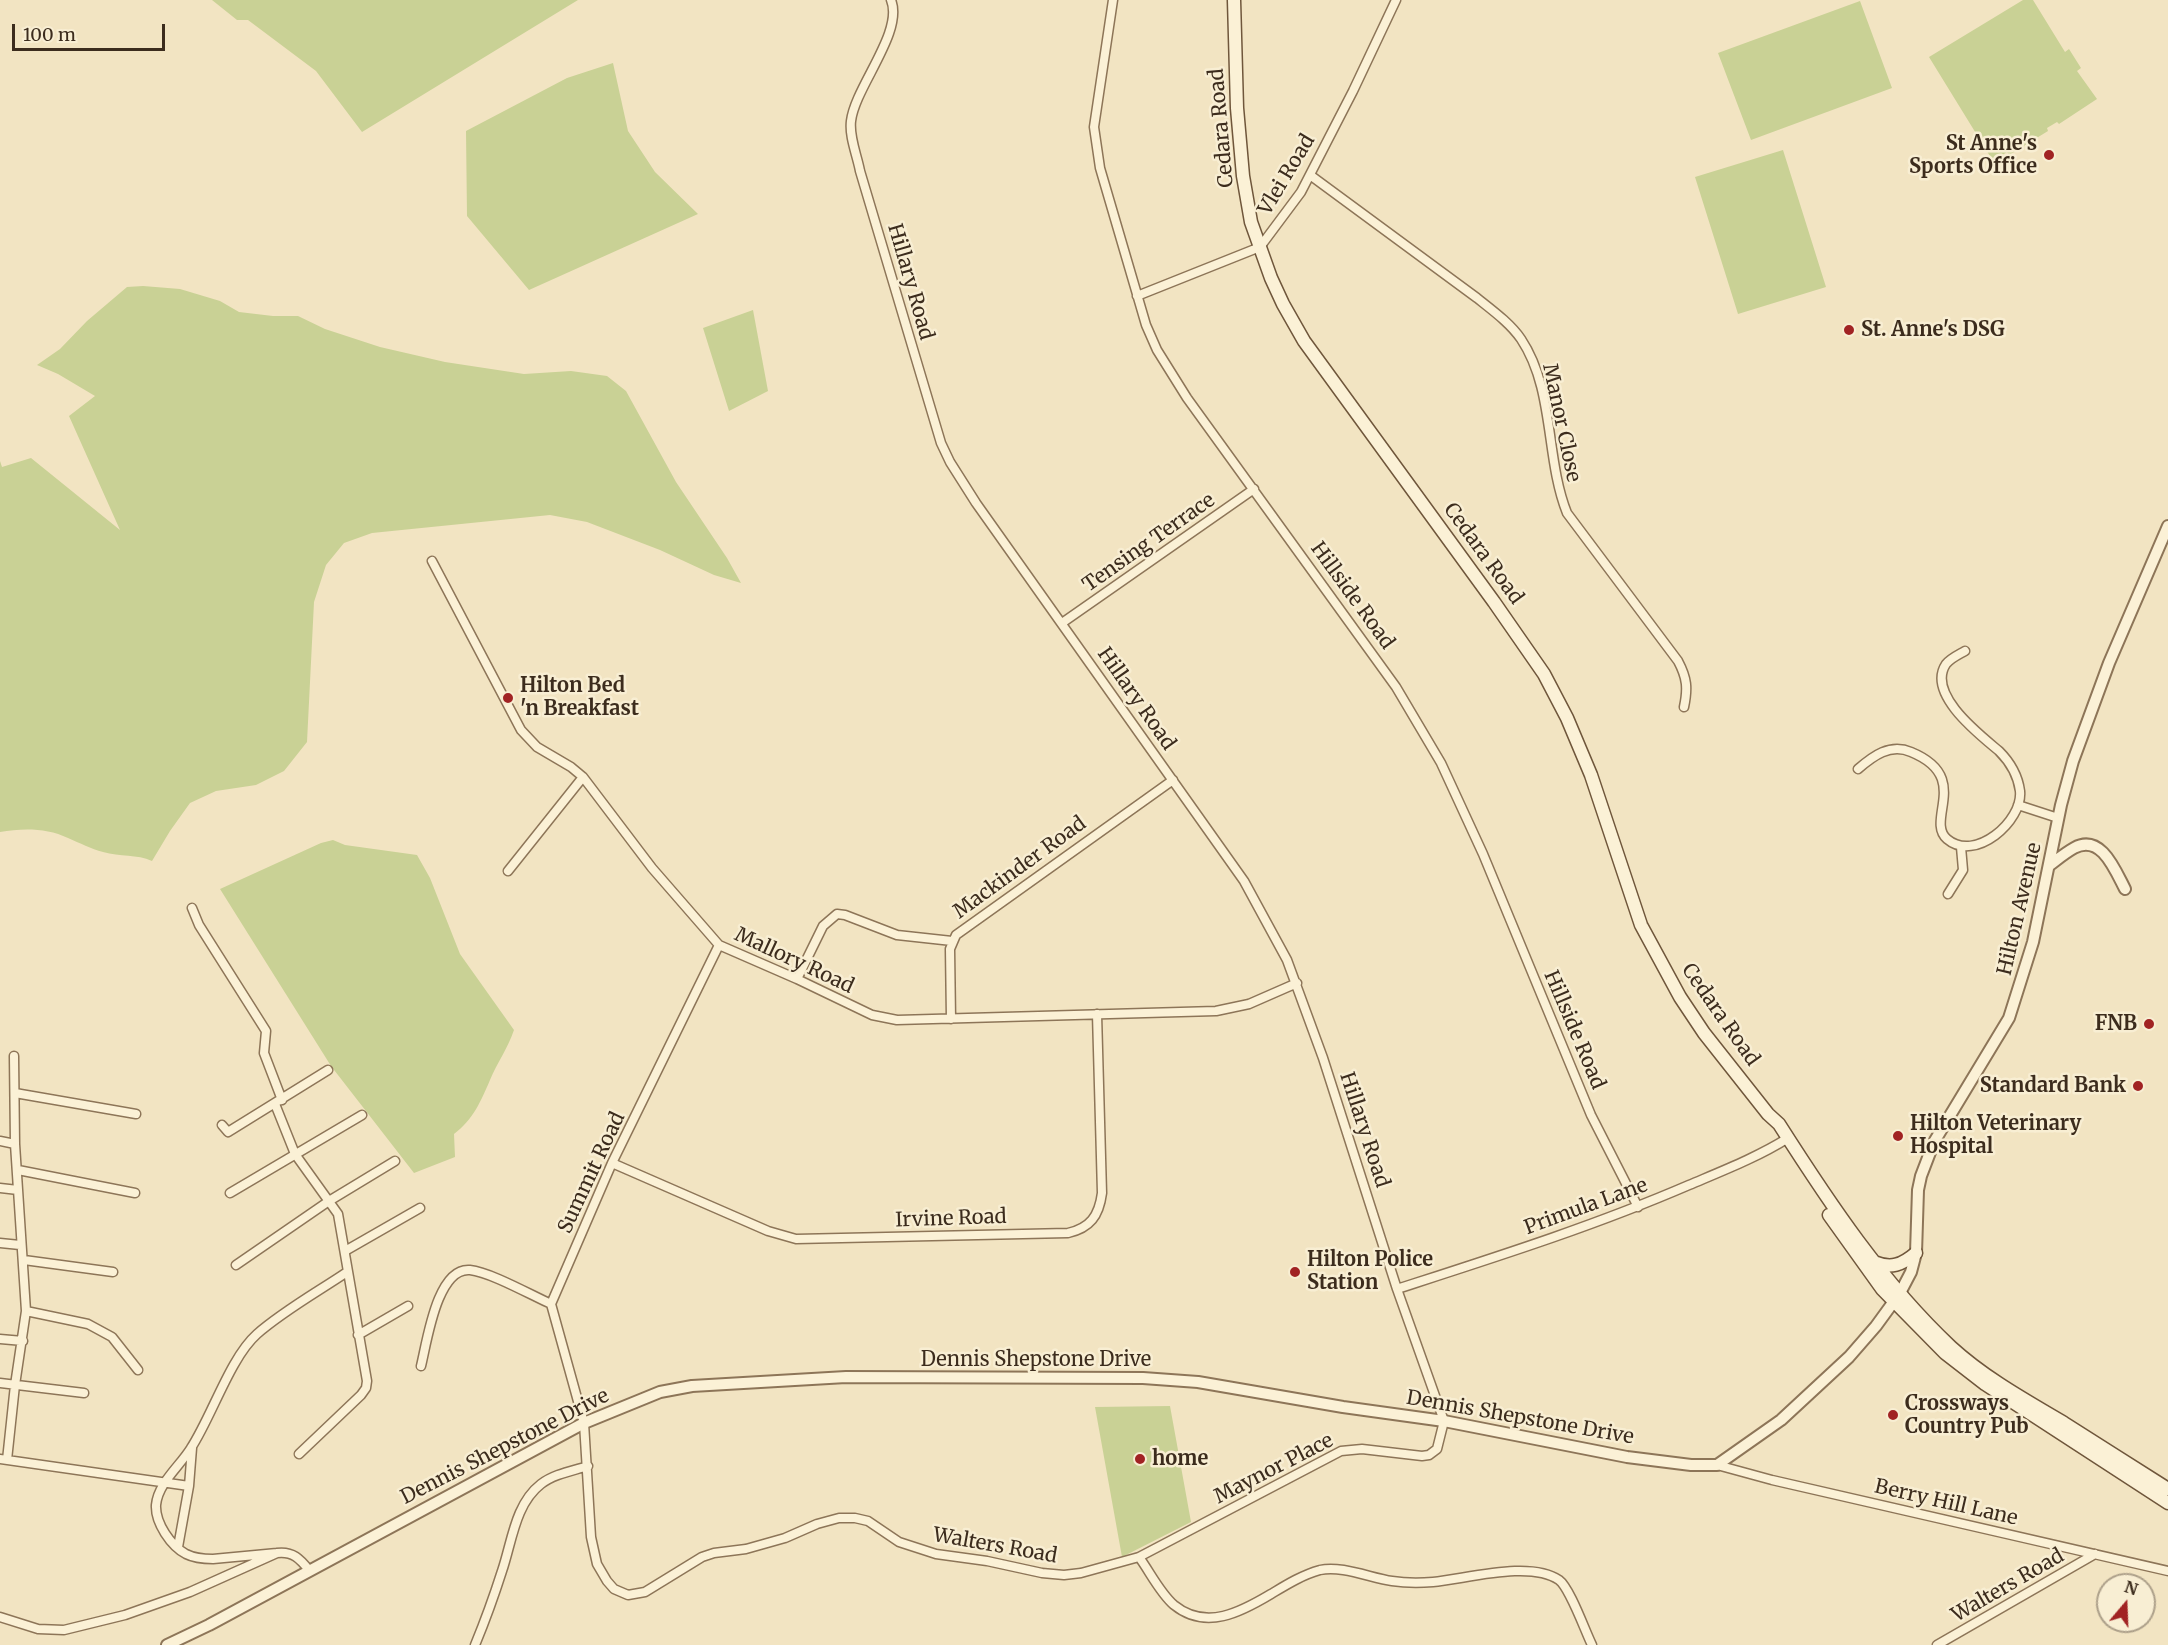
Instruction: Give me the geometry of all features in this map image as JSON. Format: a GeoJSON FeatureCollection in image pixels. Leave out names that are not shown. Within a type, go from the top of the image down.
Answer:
{"type":"FeatureCollection","features":[{"type":"Feature","properties":{"kind":"main road","name":"Cedara Road"},"geometry":{"type":"LineString","coordinates":[[1234,0],[1243,176],[1251,222],[1283,304],[1304,341],[1544,674],[1567,718],[1591,775],[1641,925],[1680,998],[1704,1033],[1768,1114],[1779,1124],[1785,1140],[1832,1219],[1882,1289],[1897,1298]]}},
{"type":"Feature","properties":{"kind":"main road","name":"Cedara Road"},"geometry":{"type":"LineString","coordinates":[[1785,1140],[1897,1298]]}},
{"type":"Feature","properties":{"kind":"main road"},"geometry":{"type":"LineString","coordinates":[[1873,1262],[1893,1266],[1907,1261],[1916,1253]]}},
{"type":"Feature","properties":{"kind":"main road"},"geometry":{"type":"LineString","coordinates":[[1897,1298],[1951,1347],[1984,1373],[2168,1489]]}},
{"type":"Feature","properties":{"kind":"main road"},"geometry":{"type":"LineString","coordinates":[[1897,1298],[1945,1353],[1985,1384],[2168,1503]]}},
{"type":"Feature","properties":{"kind":"street","name":"Hillary Road"},"geometry":{"type":"LineString","coordinates":[[891,0],[893,19],[888,35],[856,103],[851,121],[853,141],[941,443],[965,487],[1244,881],[1287,960],[1323,1058],[1397,1289],[1444,1421]]}},
{"type":"Feature","properties":{"kind":"street","name":"Hillside Road"},"geometry":{"type":"LineString","coordinates":[[1113,0],[1094,127],[1095,143],[1100,168],[1146,325],[1161,357],[1187,398],[1396,687],[1441,763],[1483,854],[1591,1114],[1638,1207]]}},
{"type":"Feature","properties":{"kind":"street","name":"Vlei Road"},"geometry":{"type":"LineString","coordinates":[[1260,247],[1292,205],[1310,175],[1396,0]]}},
{"type":"Feature","properties":{"kind":"street","name":"Manor Close"},"geometry":{"type":"LineString","coordinates":[[1310,175],[1477,298],[1503,319],[1521,339],[1537,373],[1560,498],[1567,513],[1678,661],[1686,677],[1688,689],[1684,707]]}},
{"type":"Feature","properties":{"kind":"street"},"geometry":{"type":"LineString","coordinates":[[1137,296],[1260,247]]}},
{"type":"Feature","properties":{"kind":"street","name":"Tensing Terrace"},"geometry":{"type":"LineString","coordinates":[[1062,624],[1254,489]]}},
{"type":"Feature","properties":{"kind":"street","name":"Hilton Avenue"},"geometry":{"type":"LineString","coordinates":[[1897,1298],[1911,1272],[1916,1253],[1918,1190],[1922,1176],[1934,1142],[2009,1018],[2033,942],[2058,818],[2073,761],[2133,603],[2168,526]]}},
{"type":"Feature","properties":{"kind":"street","name":"Mallory Road"},"geometry":{"type":"LineString","coordinates":[[432,561],[521,730],[537,747],[584,777],[652,868],[719,945],[872,1015],[897,1020],[1216,1011],[1232,1009],[1297,984]]}},
{"type":"Feature","properties":{"kind":"street"},"geometry":{"type":"LineString","coordinates":[[1858,769],[1875,755],[1889,750],[1906,750],[1937,767],[1942,777],[1941,828],[1945,838],[1961,847],[1975,846],[1992,837],[2008,821],[2018,805],[2020,793],[2012,767],[2001,754],[1970,727],[1951,705],[1942,681],[1945,666],[1952,658],[1965,651]]}},
{"type":"Feature","properties":{"kind":"street"},"geometry":{"type":"LineString","coordinates":[[508,871],[584,777]]}},
{"type":"Feature","properties":{"kind":"street","name":"Mackinder Road"},"geometry":{"type":"LineString","coordinates":[[951,1019],[950,950],[956,935],[1173,780]]}},
{"type":"Feature","properties":{"kind":"street"},"geometry":{"type":"LineString","coordinates":[[2018,805],[2058,818]]}},
{"type":"Feature","properties":{"kind":"street"},"geometry":{"type":"LineString","coordinates":[[2050,865],[2075,847],[2086,844],[2096,847],[2104,853],[2125,889]]}},
{"type":"Feature","properties":{"kind":"street"},"geometry":{"type":"LineString","coordinates":[[1948,894],[1963,870],[1961,847]]}},
{"type":"Feature","properties":{"kind":"street"},"geometry":{"type":"LineString","coordinates":[[192,908],[199,925],[266,1031],[264,1053],[295,1154],[338,1214],[367,1381],[366,1388],[299,1454]]}},
{"type":"Feature","properties":{"kind":"street"},"geometry":{"type":"LineString","coordinates":[[797,979],[823,926],[837,914],[897,935],[952,941]]}},
{"type":"Feature","properties":{"kind":"street","name":"Summit Road"},"geometry":{"type":"LineString","coordinates":[[551,1304],[612,1163],[719,945]]}},
{"type":"Feature","properties":{"kind":"street","name":"Irvine Road"},"geometry":{"type":"LineString","coordinates":[[612,1163],[768,1232],[796,1239],[1056,1233],[1081,1230],[1092,1222],[1098,1212],[1102,1193],[1097,1014]]}},
{"type":"Feature","properties":{"kind":"street"},"geometry":{"type":"LineString","coordinates":[[14,1056],[15,1143],[26,1311],[3,1460],[189,1486]]}},
{"type":"Feature","properties":{"kind":"street"},"geometry":{"type":"LineString","coordinates":[[222,1125],[228,1132],[328,1070]]}},
{"type":"Feature","properties":{"kind":"street"},"geometry":{"type":"LineString","coordinates":[[15,1093],[136,1114]]}},
{"type":"Feature","properties":{"kind":"street"},"geometry":{"type":"LineString","coordinates":[[230,1193],[362,1115]]}},
{"type":"Feature","properties":{"kind":"street","name":"Primula Lane"},"geometry":{"type":"LineString","coordinates":[[1397,1289],[1512,1252],[1638,1207],[1785,1140]]}},
{"type":"Feature","properties":{"kind":"street"},"geometry":{"type":"LineString","coordinates":[[0,1141],[15,1143]]}},
{"type":"Feature","properties":{"kind":"street"},"geometry":{"type":"LineString","coordinates":[[236,1265],[329,1201],[395,1161]]}},
{"type":"Feature","properties":{"kind":"street"},"geometry":{"type":"LineString","coordinates":[[18,1170],[135,1193]]}},
{"type":"Feature","properties":{"kind":"street"},"geometry":{"type":"LineString","coordinates":[[0,1188],[18,1190]]}},
{"type":"Feature","properties":{"kind":"street"},"geometry":{"type":"LineString","coordinates":[[345,1251],[420,1208]]}},
{"type":"Feature","properties":{"kind":"street"},"geometry":{"type":"LineString","coordinates":[[0,1243],[21,1245]]}},
{"type":"Feature","properties":{"kind":"street"},"geometry":{"type":"LineString","coordinates":[[24,1260],[113,1272]]}},
{"type":"Feature","properties":{"kind":"street"},"geometry":{"type":"LineString","coordinates":[[421,1366],[436,1309],[445,1286],[457,1273],[471,1270],[484,1274],[551,1304],[584,1423]]}},
{"type":"Feature","properties":{"kind":"street"},"geometry":{"type":"LineString","coordinates":[[309,1570],[291,1553],[204,1559],[185,1553],[164,1532],[156,1507],[159,1491],[192,1447],[242,1352],[256,1335],[347,1272]]}},
{"type":"Feature","properties":{"kind":"street"},"geometry":{"type":"LineString","coordinates":[[1717,1465],[1789,1413],[1849,1357],[1897,1298]]}},
{"type":"Feature","properties":{"kind":"street"},"geometry":{"type":"LineString","coordinates":[[358,1335],[408,1306]]}},
{"type":"Feature","properties":{"kind":"street"},"geometry":{"type":"LineString","coordinates":[[26,1311],[88,1324],[112,1337],[138,1370]]}},
{"type":"Feature","properties":{"kind":"street"},"geometry":{"type":"LineString","coordinates":[[0,1339],[23,1341]]}},
{"type":"Feature","properties":{"kind":"street","name":"Dennis Shepstone Drive"},"geometry":{"type":"LineString","coordinates":[[167,1645],[584,1423],[660,1392],[692,1386],[846,1377],[1143,1378],[1198,1382],[1444,1421],[1627,1457],[1692,1465],[1717,1465]]}},
{"type":"Feature","properties":{"kind":"street"},"geometry":{"type":"LineString","coordinates":[[0,1383],[84,1393]]}},
{"type":"Feature","properties":{"kind":"street","name":"Maynor Place"},"geometry":{"type":"LineString","coordinates":[[1139,1557],[1341,1451],[1362,1449],[1408,1456],[1429,1455],[1435,1452],[1439,1444],[1444,1421]]}},
{"type":"Feature","properties":{"kind":"street","name":"Walters Road"},"geometry":{"type":"LineString","coordinates":[[584,1423],[591,1537],[597,1564],[607,1581],[621,1594],[645,1592],[690,1563],[714,1553],[746,1549],[785,1538],[817,1524],[839,1518],[868,1521],[899,1542],[925,1551],[1042,1573],[1081,1574],[1139,1557]]}},
{"type":"Feature","properties":{"kind":"street"},"geometry":{"type":"LineString","coordinates":[[178,1547],[189,1486],[192,1447]]}},
{"type":"Feature","properties":{"kind":"street","name":"Berry Hill Lane"},"geometry":{"type":"LineString","coordinates":[[1717,1465],[1772,1480],[2168,1571]]}},
{"type":"Feature","properties":{"kind":"street"},"geometry":{"type":"LineString","coordinates":[[475,1645],[513,1532],[525,1504],[539,1486],[551,1477],[588,1466]]}},
{"type":"Feature","properties":{"kind":"street"},"geometry":{"type":"LineString","coordinates":[[0,1617],[38,1629],[64,1630],[125,1615],[190,1592],[277,1553]]}},
{"type":"Feature","properties":{"kind":"street","name":"Walters Road"},"geometry":{"type":"LineString","coordinates":[[1937,1645],[2095,1554]]}},
{"type":"Feature","properties":{"kind":"street"},"geometry":{"type":"LineString","coordinates":[[1139,1557],[1172,1603],[1195,1616],[1208,1617],[1230,1616],[1292,1582],[1321,1570],[1338,1570],[1394,1582],[1431,1582],[1510,1572],[1547,1575],[1562,1583],[1592,1645]]}},
{"type":"Feature","properties":{"kind":"green space"},"geometry":{"type":"Polygon","coordinates":[[[212,0],[578,0],[362,132],[316,71],[248,20],[237,20],[212,0]]]}},
{"type":"Feature","properties":{"kind":"green space"},"geometry":{"type":"Polygon","coordinates":[[[2023,0],[2033,0],[2065,52],[2069,49],[2081,68],[2077,71],[2097,99],[2059,124],[2057,122],[2047,128],[2048,131],[2009,155],[2007,152],[1993,161],[1929,57],[2023,0]]]}},
{"type":"Feature","properties":{"kind":"green space"},"geometry":{"type":"Polygon","coordinates":[[[1860,1],[1892,88],[1751,140],[1718,53],[1860,1]]]}},
{"type":"Feature","properties":{"kind":"green space"},"geometry":{"type":"Polygon","coordinates":[[[613,63],[628,131],[655,172],[698,214],[529,290],[467,216],[466,131],[567,78],[613,63]]]}},
{"type":"Feature","properties":{"kind":"green space"},"geometry":{"type":"Polygon","coordinates":[[[1783,150],[1826,287],[1738,314],[1695,177],[1783,150]]]}},
{"type":"Feature","properties":{"kind":"green space"},"geometry":{"type":"Polygon","coordinates":[[[127,287],[180,289],[220,301],[239,312],[298,316],[325,329],[380,347],[445,362],[524,374],[571,371],[607,376],[626,391],[676,482],[741,583],[714,575],[660,550],[587,522],[550,515],[372,533],[344,543],[326,565],[314,602],[307,742],[284,771],[256,785],[216,791],[190,803],[152,861],[103,852],[60,835],[43,831],[0,832],[0,461],[2,467],[31,458],[120,530],[69,416],[95,396],[58,374],[37,365],[60,349],[87,321],[127,287]]]}},
{"type":"Feature","properties":{"kind":"green space"},"geometry":{"type":"Polygon","coordinates":[[[753,310],[768,391],[729,411],[703,328],[753,310]]]}},
{"type":"Feature","properties":{"kind":"green space"},"geometry":{"type":"Polygon","coordinates":[[[333,840],[345,845],[417,855],[430,878],[460,954],[514,1030],[476,1110],[454,1134],[455,1157],[414,1173],[331,1066],[220,889],[321,843],[333,840]]]}},
{"type":"Feature","properties":{"kind":"green space"},"geometry":{"type":"Polygon","coordinates":[[[1170,1406],[1191,1522],[1122,1557],[1095,1407],[1170,1406]]]}},
{"type":"Feature","properties":{"kind":"place","name":"St Anne's Sports Office"},"geometry":{"type":"Point","coordinates":[2049,155]}},
{"type":"Feature","properties":{"kind":"place","name":"St. Anne's DSG"},"geometry":{"type":"Point","coordinates":[1849,330]}},
{"type":"Feature","properties":{"kind":"place","name":"Hilton Bed 'n Breakfast"},"geometry":{"type":"Point","coordinates":[508,698]}},
{"type":"Feature","properties":{"kind":"place","name":"FNB"},"geometry":{"type":"Point","coordinates":[2149,1024]}},
{"type":"Feature","properties":{"kind":"place","name":"Standard Bank"},"geometry":{"type":"Point","coordinates":[2138,1086]}},
{"type":"Feature","properties":{"kind":"place","name":"Hilton Veterinary Hospital"},"geometry":{"type":"Point","coordinates":[1898,1136]}},
{"type":"Feature","properties":{"kind":"place","name":"Hilton Police Station"},"geometry":{"type":"Point","coordinates":[1295,1272]}},
{"type":"Feature","properties":{"kind":"place","name":"Crossways Country Pub"},"geometry":{"type":"Point","coordinates":[1893,1415]}},
{"type":"Feature","properties":{"kind":"place","name":"home"},"geometry":{"type":"Point","coordinates":[1140,1459]}}]}
